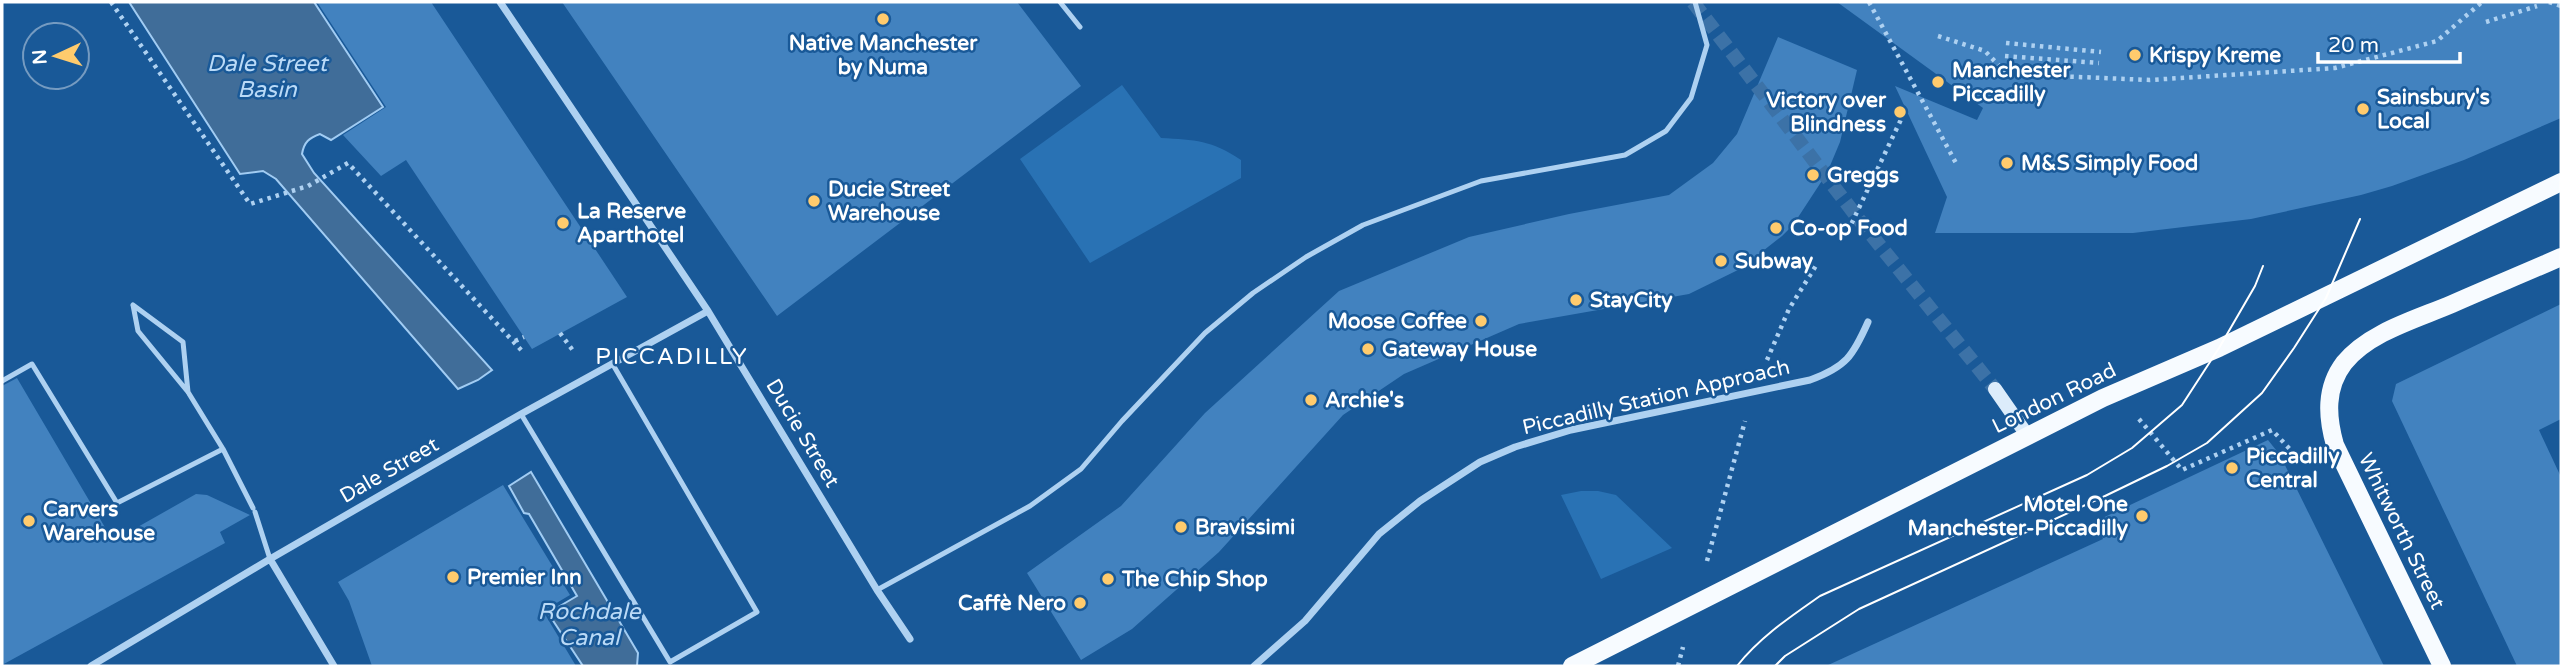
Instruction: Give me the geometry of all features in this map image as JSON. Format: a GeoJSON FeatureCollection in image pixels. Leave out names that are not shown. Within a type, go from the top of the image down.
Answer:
{"type":"FeatureCollection","features":[{"type":"Feature","properties":{"kind":"main road","name":"London Road"},"geometry":{"type":"LineString","coordinates":[[1572,666],[1778,564],[2027,435],[2103,398],[2255,332],[2472,224],[2561,183]]}},
{"type":"Feature","properties":{"kind":"main road","name":"Whitworth Street"},"geometry":{"type":"LineString","coordinates":[[2442,666],[2335,446],[2328,413],[2329,396],[2336,377],[2354,353],[2366,343],[2561,257]]}},
{"type":"Feature","properties":{"kind":"street","name":"Ducie Street"},"geometry":{"type":"LineString","coordinates":[[500,2],[708,311],[877,590],[910,639]]}},
{"type":"Feature","properties":{"kind":"street","name":"Dale Street"},"geometry":{"type":"LineString","coordinates":[[91,666],[521,414],[708,311]]}},
{"type":"Feature","properties":{"kind":"street","name":"Piccadilly Station Approach"},"geometry":{"type":"LineString","coordinates":[[1254,666],[1305,621],[1379,534],[1420,500],[1471,467],[1514,447],[1571,430],[1810,380],[1829,373],[1847,361],[1857,348],[1868,322]]}},
{"type":"Feature","properties":{"kind":"street"},"geometry":{"type":"LineString","coordinates":[[1996,389],[2027,435]]}},
{"type":"Feature","properties":{"kind":"street"},"geometry":{"type":"LineString","coordinates":[[270,559],[334,666]]}},
{"type":"Feature","properties":{"kind":"lane"},"geometry":{"type":"LineString","coordinates":[[1060,2],[1080,27]]}},
{"type":"Feature","properties":{"kind":"lane"},"geometry":{"type":"LineString","coordinates":[[877,590],[1030,506],[1081,469],[1205,333],[1253,293],[1306,257],[1363,225],[1481,181],[1625,155],[1666,131],[1691,97],[1707,45],[1695,2]]}},
{"type":"Feature","properties":{"kind":"lane"},"geometry":{"type":"LineString","coordinates":[[188,391],[183,342],[133,305],[138,331],[188,391],[223,449],[254,510],[270,559]]}},
{"type":"Feature","properties":{"kind":"lane"},"geometry":{"type":"LineString","coordinates":[[521,414],[670,662],[757,612],[612,363]]}},
{"type":"Feature","properties":{"kind":"lane"},"geometry":{"type":"LineString","coordinates":[[2,381],[32,364],[117,503],[223,449]]}},
{"type":"Feature","properties":{"kind":"path"},"geometry":{"type":"LineString","coordinates":[[111,2],[250,204],[307,186],[348,163],[522,351]]}},
{"type":"Feature","properties":{"kind":"path"},"geometry":{"type":"LineString","coordinates":[[1869,2],[1957,165]]}},
{"type":"Feature","properties":{"kind":"path"},"geometry":{"type":"LineString","coordinates":[[1938,36],[1985,51],[2007,75],[2150,80],[2335,68],[2437,41],[2482,2]]}},
{"type":"Feature","properties":{"kind":"path"},"geometry":{"type":"LineString","coordinates":[[2549,2],[2561,6]]}},
{"type":"Feature","properties":{"kind":"path"},"geometry":{"type":"LineString","coordinates":[[2486,22],[2537,6]]}},
{"type":"Feature","properties":{"kind":"path"},"geometry":{"type":"LineString","coordinates":[[2006,43],[2101,52]]}},
{"type":"Feature","properties":{"kind":"path"},"geometry":{"type":"LineString","coordinates":[[2005,56],[2099,63]]}},
{"type":"Feature","properties":{"kind":"path"},"geometry":{"type":"LineString","coordinates":[[1848,231],[1906,109]]}},
{"type":"Feature","properties":{"kind":"path"},"geometry":{"type":"LineString","coordinates":[[1765,365],[1789,309],[1817,264]]}},
{"type":"Feature","properties":{"kind":"path"},"geometry":{"type":"LineString","coordinates":[[515,341],[524,337]]}},
{"type":"Feature","properties":{"kind":"path"},"geometry":{"type":"LineString","coordinates":[[1726,489],[1748,410]]}},
{"type":"Feature","properties":{"kind":"path"},"geometry":{"type":"LineString","coordinates":[[2140,421],[2182,470],[2272,430],[2300,460]]}},
{"type":"Feature","properties":{"kind":"shaded area"},"geometry":{"type":"Polygon","coordinates":[[[1122,85],[1161,138],[1194,141],[1221,148],[1241,160],[1241,178],[1090,263],[1020,159],[1122,85]]]}},
{"type":"Feature","properties":{"kind":"shaded area"},"geometry":{"type":"Polygon","coordinates":[[[1581,491],[1616,495],[1672,548],[1601,579],[1561,495],[1581,491]]]}},
{"type":"Feature","properties":{"kind":"water","name":"Dale Street Basin"},"geometry":{"type":"Polygon","coordinates":[[[129,2],[314,2],[383,107],[331,140],[320,134],[313,137],[306,143],[302,154],[314,173],[492,370],[458,389],[276,179],[263,171],[240,174],[129,2]]]}},
{"type":"Feature","properties":{"kind":"water","name":"Rochdale Canal"},"geometry":{"type":"Polygon","coordinates":[[[531,472],[638,653],[637,666],[583,666],[548,613],[577,596],[529,514],[524,513],[509,486],[531,472]]]}},
{"type":"Feature","properties":{"kind":"building"},"geometry":{"type":"Polygon","coordinates":[[[317,2],[431,2],[627,297],[532,349],[406,160],[381,176],[343,135],[386,107],[317,2]]]}},
{"type":"Feature","properties":{"kind":"building","name":"Ducie Street Warehouse"},"geometry":{"type":"Polygon","coordinates":[[[562,2],[1017,2],[1081,86],[777,316],[562,2]]]}},
{"type":"Feature","properties":{"kind":"building","name":"Manchester Piccadilly"},"geometry":{"type":"Polygon","coordinates":[[[1837,2],[2561,2],[2561,118],[2464,160],[2392,186],[2251,219],[2133,233],[1935,233],[1947,197],[1895,86],[1977,120],[1983,108],[1837,2]]]}},
{"type":"Feature","properties":{"kind":"building","name":"Gateway House"},"geometry":{"type":"Polygon","coordinates":[[[1778,37],[1857,70],[1840,142],[1827,173],[1793,225],[1782,236],[1740,269],[1689,294],[1519,324],[1404,374],[1343,415],[1219,552],[1132,629],[1081,660],[1027,573],[1121,506],[1205,413],[1339,291],[1469,237],[1669,195],[1713,163],[1737,134],[1778,37]]]}},
{"type":"Feature","properties":{"kind":"building"},"geometry":{"type":"Polygon","coordinates":[[[2561,304],[2561,419],[2539,430],[2561,477],[2561,666],[2517,666],[2392,401],[2396,384],[2561,304]]]}},
{"type":"Feature","properties":{"kind":"building","name":"Carvers Warehouse"},"geometry":{"type":"Polygon","coordinates":[[[17,378],[113,541],[196,494],[207,495],[250,515],[220,532],[225,543],[2,665],[2,386],[17,378]]]}},
{"type":"Feature","properties":{"kind":"building"},"geometry":{"type":"Polygon","coordinates":[[[2268,440],[2280,455],[2384,666],[1826,666],[2103,539],[2094,522],[2268,440]]]}},
{"type":"Feature","properties":{"kind":"building","name":"Premier Inn"},"geometry":{"type":"Polygon","coordinates":[[[503,485],[570,595],[543,611],[576,666],[372,666],[349,601],[338,582],[503,485]]]}},
{"type":"Feature","properties":{"kind":"tunnel"},"geometry":{"type":"LineString","coordinates":[[1693,2],[1857,217],[1995,389]]}},
{"type":"Feature","properties":{"kind":"tram line"},"geometry":{"type":"LineString","coordinates":[[1775,666],[1785,656],[1859,609],[2105,496],[2207,443],[2262,393],[2294,348],[2326,298],[2360,219]]}},
{"type":"Feature","properties":{"kind":"tram line"},"geometry":{"type":"LineString","coordinates":[[1737,666],[1765,637],[1820,596],[2087,475],[2132,448],[2182,405],[2219,348],[2255,286],[2263,266]]}},
{"type":"Feature","properties":{"kind":"place","name":"Native Manchester by Numa"},"geometry":{"type":"Point","coordinates":[883,19]}},
{"type":"Feature","properties":{"kind":"place","name":"Krispy Kreme"},"geometry":{"type":"Point","coordinates":[2135,55]}},
{"type":"Feature","properties":{"kind":"place","name":"Manchester Piccadilly"},"geometry":{"type":"Point","coordinates":[1938,82]}},
{"type":"Feature","properties":{"kind":"place","name":"Sainsbury's Local"},"geometry":{"type":"Point","coordinates":[2363,109]}},
{"type":"Feature","properties":{"kind":"place","name":"Victory over Blindness"},"geometry":{"type":"Point","coordinates":[1900,112]}},
{"type":"Feature","properties":{"kind":"place","name":"M&S Simply Food"},"geometry":{"type":"Point","coordinates":[2007,163]}},
{"type":"Feature","properties":{"kind":"place","name":"Greggs"},"geometry":{"type":"Point","coordinates":[1813,175]}},
{"type":"Feature","properties":{"kind":"place","name":"Ducie Street Warehouse"},"geometry":{"type":"Point","coordinates":[814,201]}},
{"type":"Feature","properties":{"kind":"place","name":"La Reserve Aparthotel"},"geometry":{"type":"Point","coordinates":[563,223]}},
{"type":"Feature","properties":{"kind":"place","name":"Co-op Food"},"geometry":{"type":"Point","coordinates":[1776,228]}},
{"type":"Feature","properties":{"kind":"place","name":"Subway"},"geometry":{"type":"Point","coordinates":[1721,261]}},
{"type":"Feature","properties":{"kind":"place","name":"StayCity"},"geometry":{"type":"Point","coordinates":[1576,300]}},
{"type":"Feature","properties":{"kind":"place","name":"Moose Coffee"},"geometry":{"type":"Point","coordinates":[1481,321]}},
{"type":"Feature","properties":{"kind":"place","name":"Gateway House"},"geometry":{"type":"Point","coordinates":[1368,349]}},
{"type":"Feature","properties":{"kind":"place","name":"Archie's"},"geometry":{"type":"Point","coordinates":[1311,400]}},
{"type":"Feature","properties":{"kind":"place","name":"Piccadilly Central"},"geometry":{"type":"Point","coordinates":[2232,468]}},
{"type":"Feature","properties":{"kind":"place","name":"Motel One Manchester-Piccadilly"},"geometry":{"type":"Point","coordinates":[2142,516]}},
{"type":"Feature","properties":{"kind":"place","name":"Carvers Warehouse"},"geometry":{"type":"Point","coordinates":[29,521]}},
{"type":"Feature","properties":{"kind":"place","name":"Bravissimi"},"geometry":{"type":"Point","coordinates":[1181,527]}},
{"type":"Feature","properties":{"kind":"place","name":"Premier Inn"},"geometry":{"type":"Point","coordinates":[453,577]}},
{"type":"Feature","properties":{"kind":"place","name":"The Chip Shop"},"geometry":{"type":"Point","coordinates":[1108,579]}},
{"type":"Feature","properties":{"kind":"place","name":"Caffè Nero"},"geometry":{"type":"Point","coordinates":[1080,603]}},
{"type":"Feature","properties":{"kind":"district","name":"PICCADILLY"},"geometry":{"type":"Point","coordinates":[672,356]}}]}
